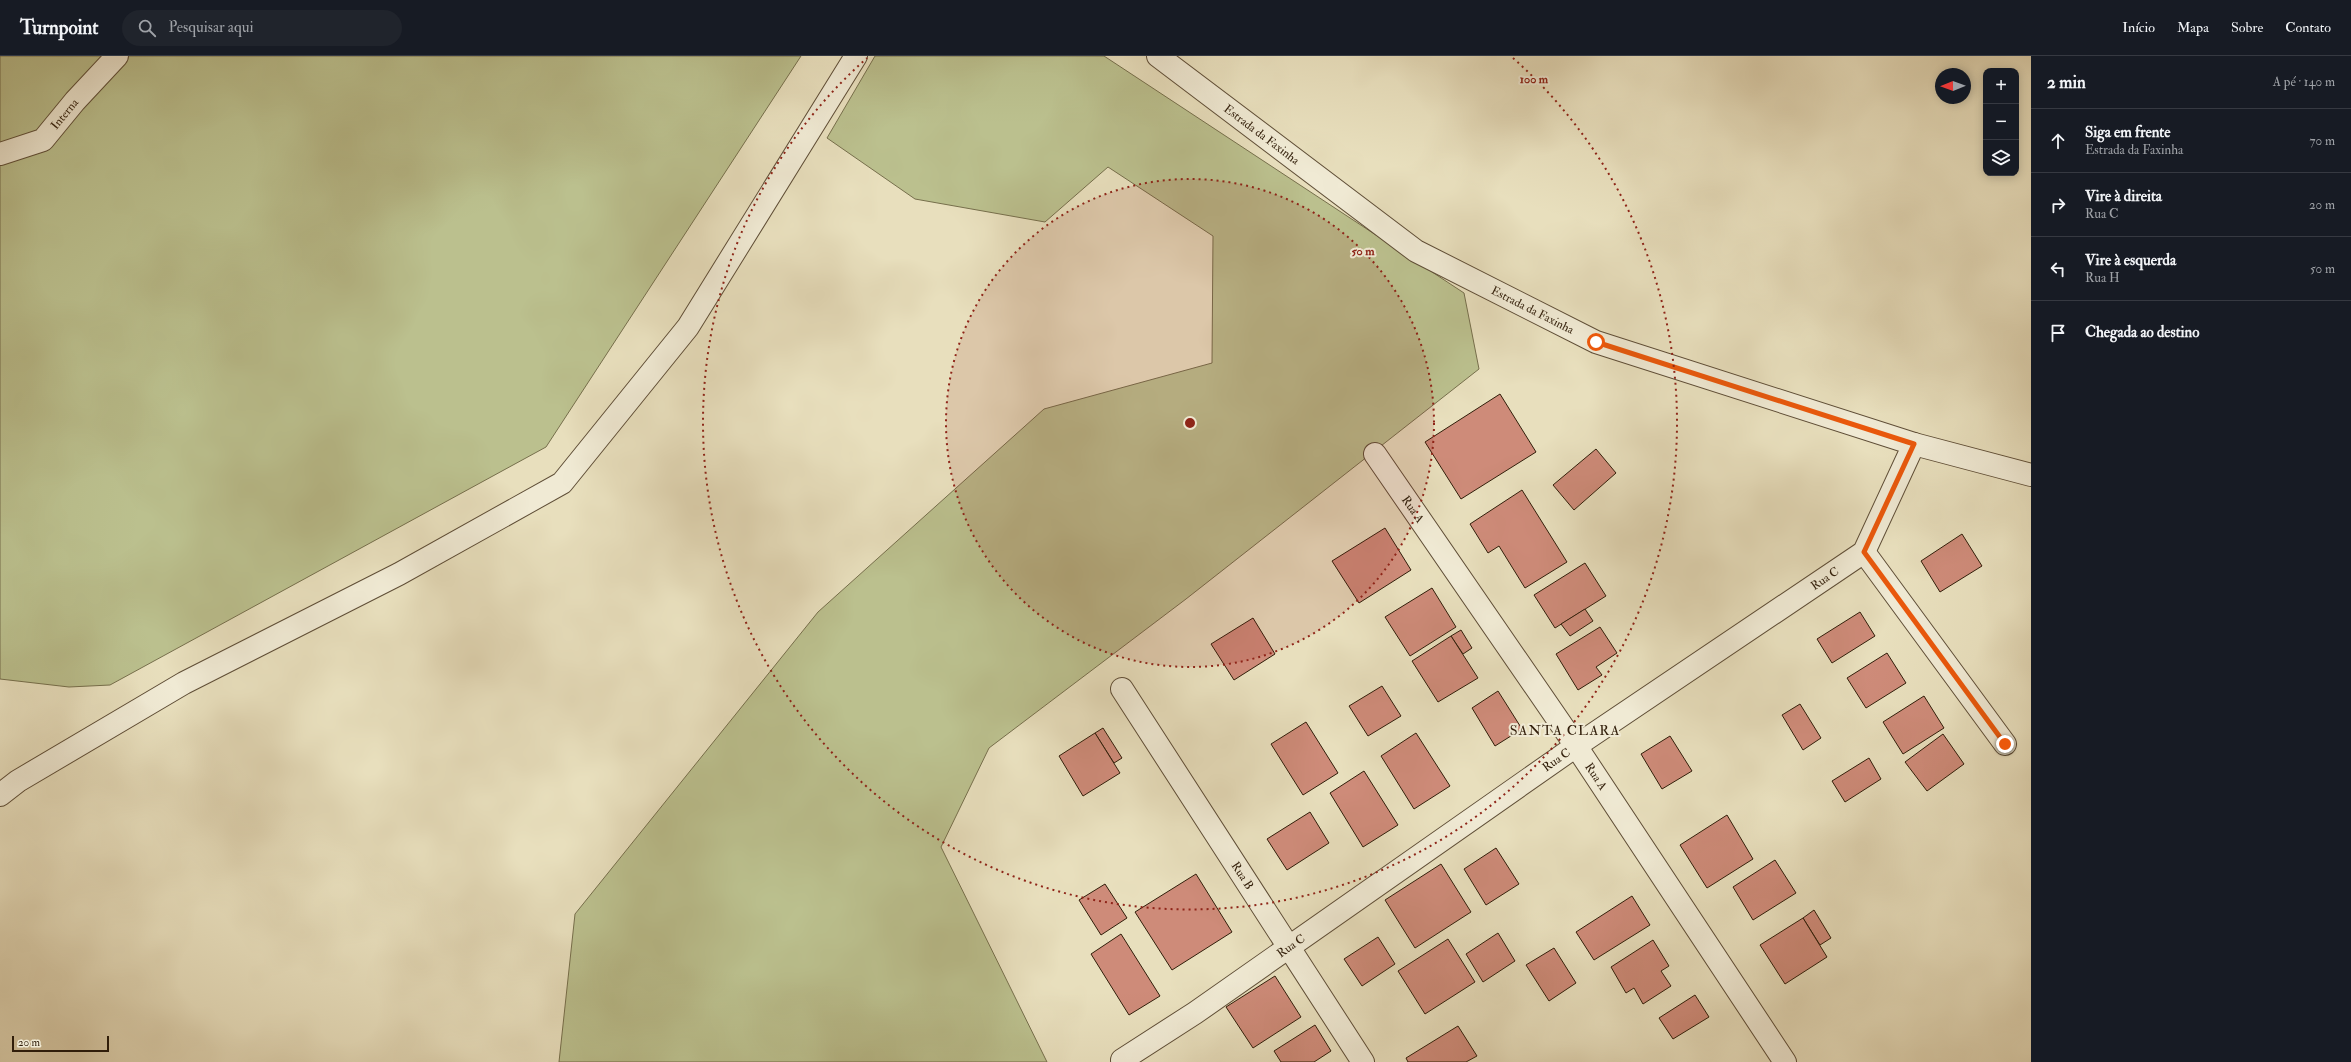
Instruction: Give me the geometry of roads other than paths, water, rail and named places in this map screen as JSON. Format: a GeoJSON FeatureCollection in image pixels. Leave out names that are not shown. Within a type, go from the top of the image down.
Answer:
{"type":"FeatureCollection","features":[{"type":"Feature","properties":{"kind":"street","name":"Interna"},"geometry":{"type":"LineString","coordinates":[[0,154],[43,140],[75,101],[117,56]]}},
{"type":"Feature","properties":{"kind":"street"},"geometry":{"type":"LineString","coordinates":[[0,795],[18,781],[184,683],[399,574],[562,484],[688,327],[856,56]]}},
{"type":"Feature","properties":{"kind":"street","name":"Estrada da Faxinha"},"geometry":{"type":"LineString","coordinates":[[1158,56],[1416,251],[1596,342],[1914,444],[2031,475]]}},
{"type":"Feature","properties":{"kind":"street"},"geometry":{"type":"LineString","coordinates":[[1914,444],[1864,552],[2005,744]]}},
{"type":"Feature","properties":{"kind":"street","name":"Rua A"},"geometry":{"type":"LineString","coordinates":[[1376,454],[1576,746],[1785,1062]]}},
{"type":"Feature","properties":{"kind":"street","name":"Rua C"},"geometry":{"type":"LineString","coordinates":[[1122,1060],[1195,1013],[1576,746],[1864,552]]}},
{"type":"Feature","properties":{"kind":"street","name":"Rua B"},"geometry":{"type":"LineString","coordinates":[[1122,689],[1363,1062]]}},
{"type":"Feature","properties":{"kind":"district","name":"SANTA CLARA"},"geometry":{"type":"Point","coordinates":[1565,730]}}]}
